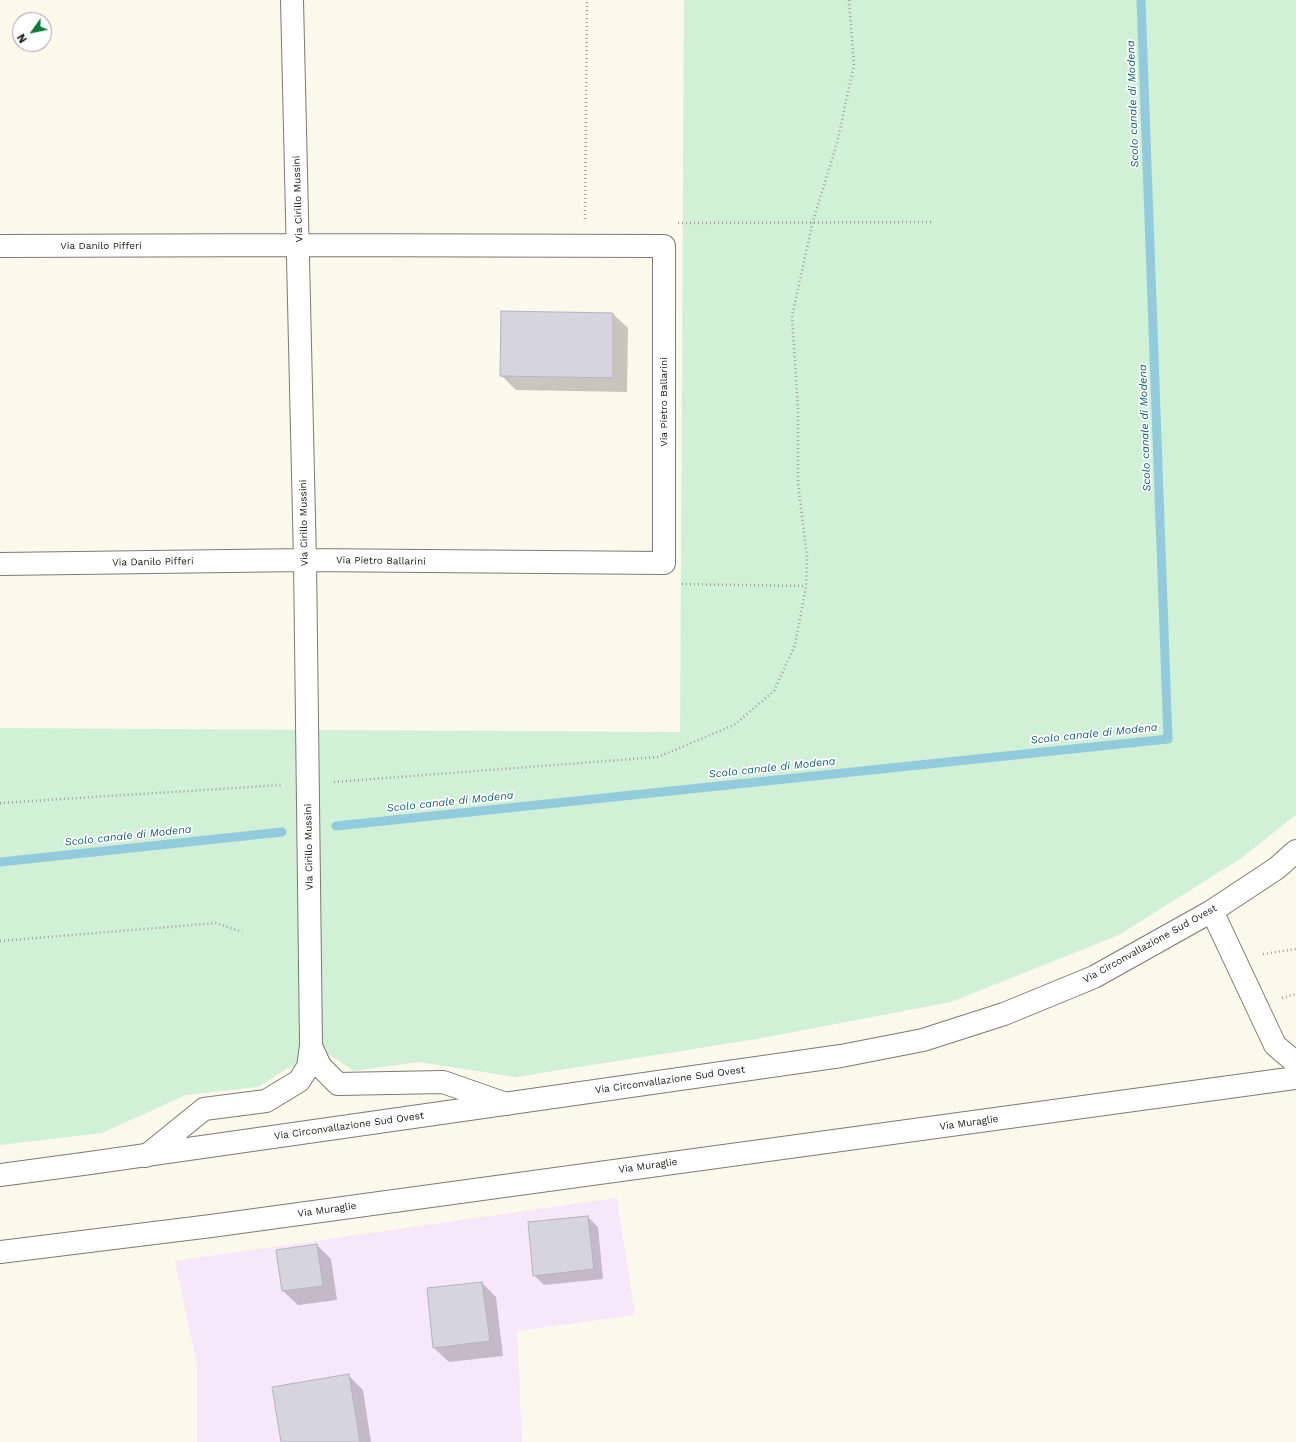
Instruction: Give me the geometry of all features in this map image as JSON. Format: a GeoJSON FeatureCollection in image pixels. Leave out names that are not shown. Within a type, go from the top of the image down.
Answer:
{"type":"FeatureCollection","features":[{"type":"Feature","properties":{"kind":"street","name":"Via Cirillo Mussini"},"geometry":{"type":"LineString","coordinates":[[146,1156],[204,1109],[266,1101],[300,1081],[308,1067],[311,1046],[309,784],[305,560],[299,245],[292,0]]}},
{"type":"Feature","properties":{"kind":"street","name":"Via Pietro Ballarini"},"geometry":{"type":"LineString","coordinates":[[299,245],[664,246],[664,564],[305,560]]}},
{"type":"Feature","properties":{"kind":"street","name":"Via Danilo Pifferi"},"geometry":{"type":"LineString","coordinates":[[0,246],[299,245]]}},
{"type":"Feature","properties":{"kind":"street","name":"Via Danilo Pifferi"},"geometry":{"type":"LineString","coordinates":[[0,564],[305,560]]}},
{"type":"Feature","properties":{"kind":"street","name":"Via Circonvallazione Sud Ovest"},"geometry":{"type":"LineString","coordinates":[[0,1175],[146,1156],[842,1056],[922,1040],[1004,1014],[1094,977],[1212,911],[1277,868],[1296,851]]}},
{"type":"Feature","properties":{"kind":"street"},"geometry":{"type":"LineString","coordinates":[[1212,911],[1275,1045],[1296,1063]]}},
{"type":"Feature","properties":{"kind":"street"},"geometry":{"type":"LineString","coordinates":[[311,1046],[320,1066],[338,1084],[443,1082],[506,1104]]}},
{"type":"Feature","properties":{"kind":"street","name":"Via Muraglie"},"geometry":{"type":"LineString","coordinates":[[0,1252],[211,1226],[1296,1078]]}},
{"type":"Feature","properties":{"kind":"path"},"geometry":{"type":"LineString","coordinates":[[585,246],[587,0]]}},
{"type":"Feature","properties":{"kind":"path"},"geometry":{"type":"LineString","coordinates":[[0,803],[309,784],[658,758],[734,725],[774,691],[795,645],[806,586],[807,557],[798,483],[798,409],[792,316],[813,221],[837,143],[854,65],[849,0]]}},
{"type":"Feature","properties":{"kind":"path"},"geometry":{"type":"LineString","coordinates":[[672,223],[813,221],[932,222]]}},
{"type":"Feature","properties":{"kind":"path"},"geometry":{"type":"LineString","coordinates":[[0,941],[216,923],[242,932]]}},
{"type":"Feature","properties":{"kind":"path"},"geometry":{"type":"LineString","coordinates":[[1234,958],[1296,949]]}},
{"type":"Feature","properties":{"kind":"shaded area"},"geometry":{"type":"Polygon","coordinates":[[[617,1198],[635,1315],[517,1331],[522,1442],[197,1442],[197,1365],[175,1261],[617,1198]]]}},
{"type":"Feature","properties":{"kind":"green space"},"geometry":{"type":"Polygon","coordinates":[[[684,0],[1296,0],[1296,815],[1240,859],[1119,935],[951,1002],[757,1039],[516,1077],[418,1062],[354,1071],[330,1055],[288,1068],[258,1087],[186,1095],[102,1133],[0,1145],[0,728],[680,732],[684,0]]]}},
{"type":"Feature","properties":{"kind":"building"},"geometry":{"type":"Polygon","coordinates":[[[501,311],[613,313],[613,378],[500,376],[501,311]]]}},
{"type":"Feature","properties":{"kind":"building"},"geometry":{"type":"Polygon","coordinates":[[[588,1216],[594,1269],[533,1276],[528,1222],[588,1216]]]}},
{"type":"Feature","properties":{"kind":"building"},"geometry":{"type":"Polygon","coordinates":[[[317,1244],[323,1286],[282,1291],[276,1250],[317,1244]]]}},
{"type":"Feature","properties":{"kind":"building"},"geometry":{"type":"Polygon","coordinates":[[[482,1282],[490,1341],[433,1348],[427,1288],[482,1282]]]}},
{"type":"Feature","properties":{"kind":"building"},"geometry":{"type":"Polygon","coordinates":[[[349,1374],[360,1442],[281,1442],[272,1387],[349,1374]]]}},
{"type":"Feature","properties":{"kind":"waterway","name":"Scolo canale di Modena"},"geometry":{"type":"LineString","coordinates":[[336,826],[1168,739],[1141,0]]}},
{"type":"Feature","properties":{"kind":"waterway","name":"Scolo canale di Modena"},"geometry":{"type":"LineString","coordinates":[[0,862],[282,832]]}}]}
